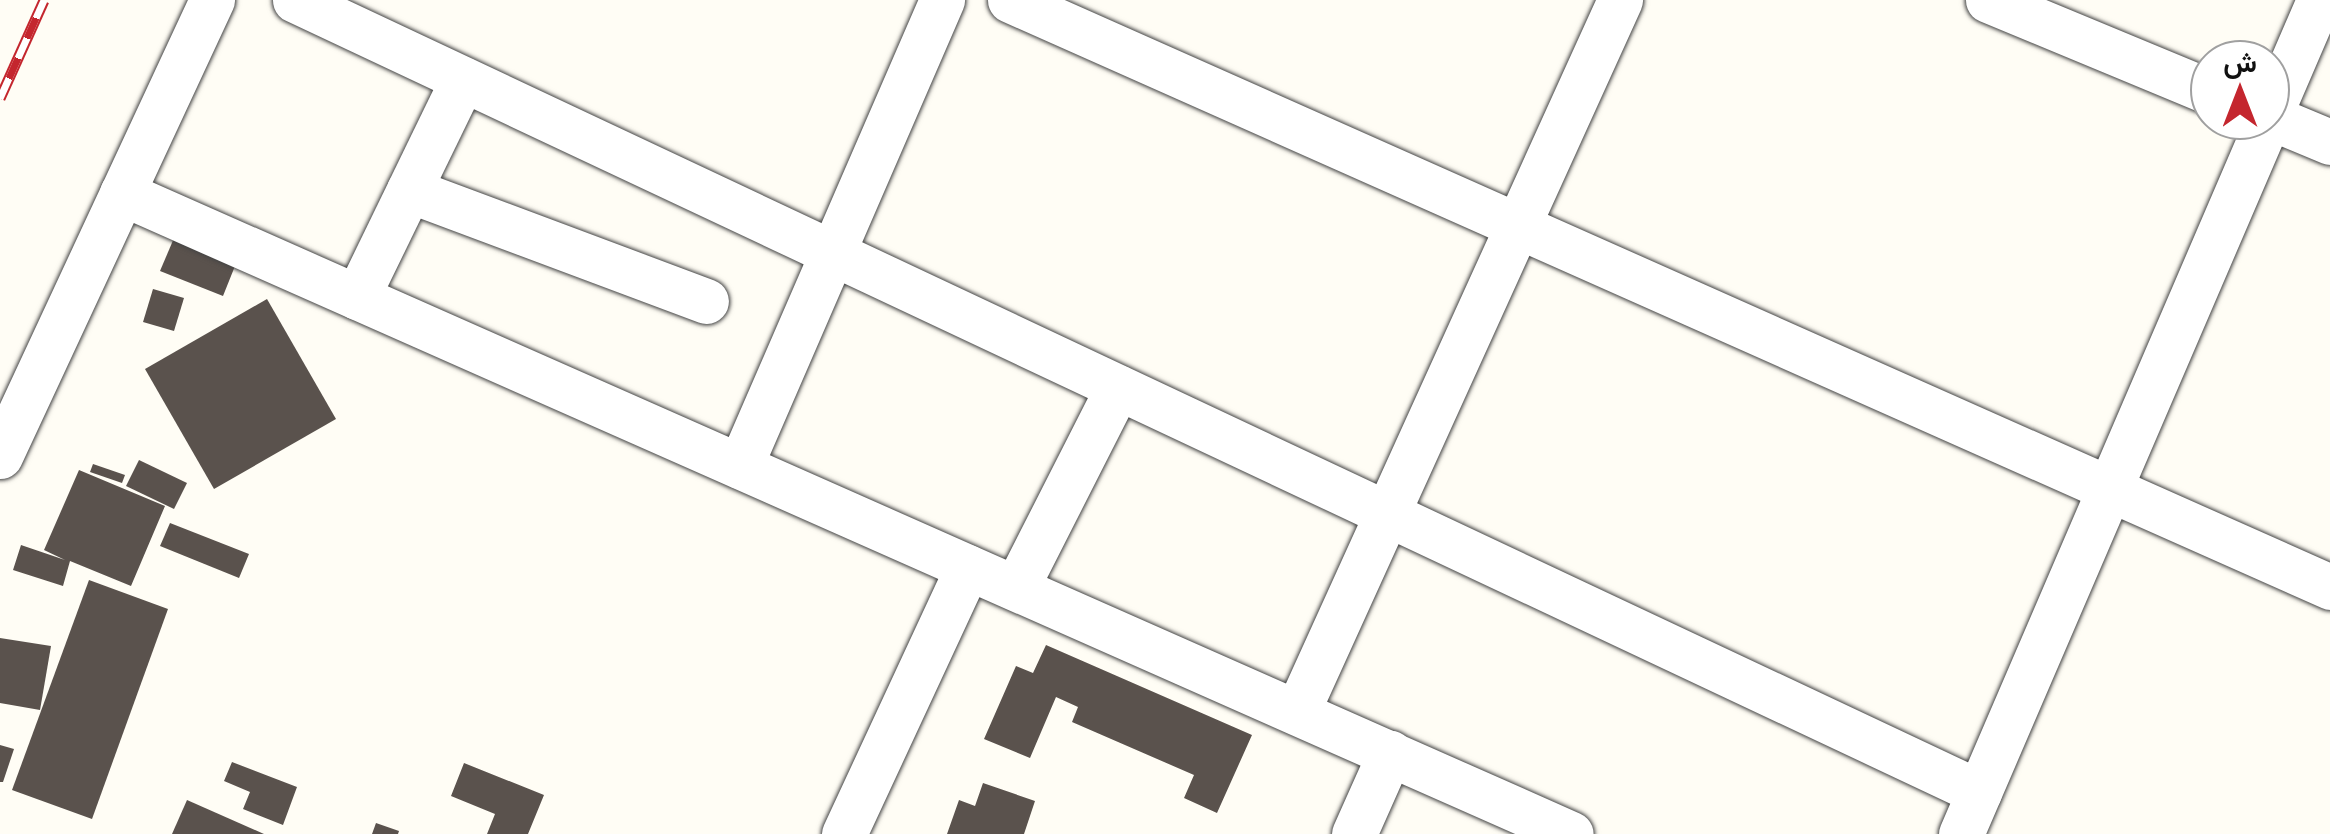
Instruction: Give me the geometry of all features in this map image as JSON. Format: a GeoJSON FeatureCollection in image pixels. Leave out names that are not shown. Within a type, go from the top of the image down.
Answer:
{"type":"FeatureCollection","features":[{"type":"Feature","properties":{"kind":"street"},"geometry":{"type":"LineString","coordinates":[[0,456],[212,0]]}},
{"type":"Feature","properties":{"kind":"street"},"geometry":{"type":"LineString","coordinates":[[295,0],[1979,792]]}},
{"type":"Feature","properties":{"kind":"street"},"geometry":{"type":"LineString","coordinates":[[740,466],[942,0]]}},
{"type":"Feature","properties":{"kind":"street"},"geometry":{"type":"LineString","coordinates":[[1010,0],[2330,587]]}},
{"type":"Feature","properties":{"kind":"street"},"geometry":{"type":"LineString","coordinates":[[1297,712],[1620,0]]}},
{"type":"Feature","properties":{"kind":"street"},"geometry":{"type":"LineString","coordinates":[[1988,0],[2190,84]]}},
{"type":"Feature","properties":{"kind":"street"},"geometry":{"type":"LineString","coordinates":[[2290,68],[2319,0]]}},
{"type":"Feature","properties":{"kind":"street"},"geometry":{"type":"LineString","coordinates":[[357,297],[462,79]]}},
{"type":"Feature","properties":{"kind":"street"},"geometry":{"type":"LineString","coordinates":[[2290,126],[2330,142]]}},
{"type":"Feature","properties":{"kind":"street"},"geometry":{"type":"LineString","coordinates":[[1961,834],[2259,140]]}},
{"type":"Feature","properties":{"kind":"street"},"geometry":{"type":"LineString","coordinates":[[409,190],[706,301]]}},
{"type":"Feature","properties":{"kind":"street"},"geometry":{"type":"LineString","coordinates":[[122,194],[1571,834]]}},
{"type":"Feature","properties":{"kind":"street"},"geometry":{"type":"LineString","coordinates":[[1016,588],[1118,386]]}},
{"type":"Feature","properties":{"kind":"street"},"geometry":{"type":"LineString","coordinates":[[844,834],[968,567]]}},
{"type":"Feature","properties":{"kind":"street"},"geometry":{"type":"LineString","coordinates":[[1354,834],[1390,753]]}},
{"type":"Feature","properties":{"kind":"building"},"geometry":{"type":"Polygon","coordinates":[[[177,231],[239,256],[223,296],[160,271],[177,231]]]}},
{"type":"Feature","properties":{"kind":"building"},"geometry":{"type":"Polygon","coordinates":[[[153,289],[184,298],[174,331],[143,322],[153,289]]]}},
{"type":"Feature","properties":{"kind":"building"},"geometry":{"type":"Polygon","coordinates":[[[267,299],[336,419],[214,489],[145,369],[267,299]]]}},
{"type":"Feature","properties":{"kind":"building"},"geometry":{"type":"Polygon","coordinates":[[[139,460],[187,483],[174,509],[126,486],[139,460]]]}},
{"type":"Feature","properties":{"kind":"building"},"geometry":{"type":"Polygon","coordinates":[[[93,464],[125,475],[122,483],[90,472],[93,464]]]}},
{"type":"Feature","properties":{"kind":"building"},"geometry":{"type":"Polygon","coordinates":[[[79,470],[165,506],[131,586],[70,561],[63,586],[13,570],[21,545],[65,560],[44,550],[79,470]]]}},
{"type":"Feature","properties":{"kind":"building"},"geometry":{"type":"Polygon","coordinates":[[[170,523],[249,554],[239,578],[160,546],[170,523]]]}},
{"type":"Feature","properties":{"kind":"building"},"geometry":{"type":"Polygon","coordinates":[[[89,580],[168,609],[92,819],[12,790],[89,580]]]}},
{"type":"Feature","properties":{"kind":"building"},"geometry":{"type":"Polygon","coordinates":[[[0,638],[51,646],[40,710],[0,703],[0,638]]]}},
{"type":"Feature","properties":{"kind":"building"},"geometry":{"type":"Polygon","coordinates":[[[1046,645],[1252,735],[1217,813],[1184,798],[1194,775],[1072,722],[1078,707],[1056,697],[1030,758],[984,739],[1016,666],[1033,673],[1046,645]]]}},
{"type":"Feature","properties":{"kind":"building"},"geometry":{"type":"Polygon","coordinates":[[[0,745],[14,749],[3,782],[0,782],[0,745]]]}},
{"type":"Feature","properties":{"kind":"building"},"geometry":{"type":"Polygon","coordinates":[[[232,762],[297,787],[283,825],[243,809],[250,792],[224,781],[232,762]]]}},
{"type":"Feature","properties":{"kind":"building"},"geometry":{"type":"Polygon","coordinates":[[[464,763],[544,795],[528,834],[487,834],[495,814],[451,796],[464,763]]]}},
{"type":"Feature","properties":{"kind":"building"},"geometry":{"type":"Polygon","coordinates":[[[983,783],[1035,801],[1024,834],[947,834],[959,800],[975,806],[983,783]]]}},
{"type":"Feature","properties":{"kind":"building"},"geometry":{"type":"Polygon","coordinates":[[[187,800],[264,834],[172,834],[187,800]]]}},
{"type":"Feature","properties":{"kind":"building"},"geometry":{"type":"Polygon","coordinates":[[[376,823],[399,831],[398,834],[372,834],[376,823]]]}},
{"type":"Feature","properties":{"kind":"railway"},"geometry":{"type":"LineString","coordinates":[[0,98],[44,0]]}}]}
